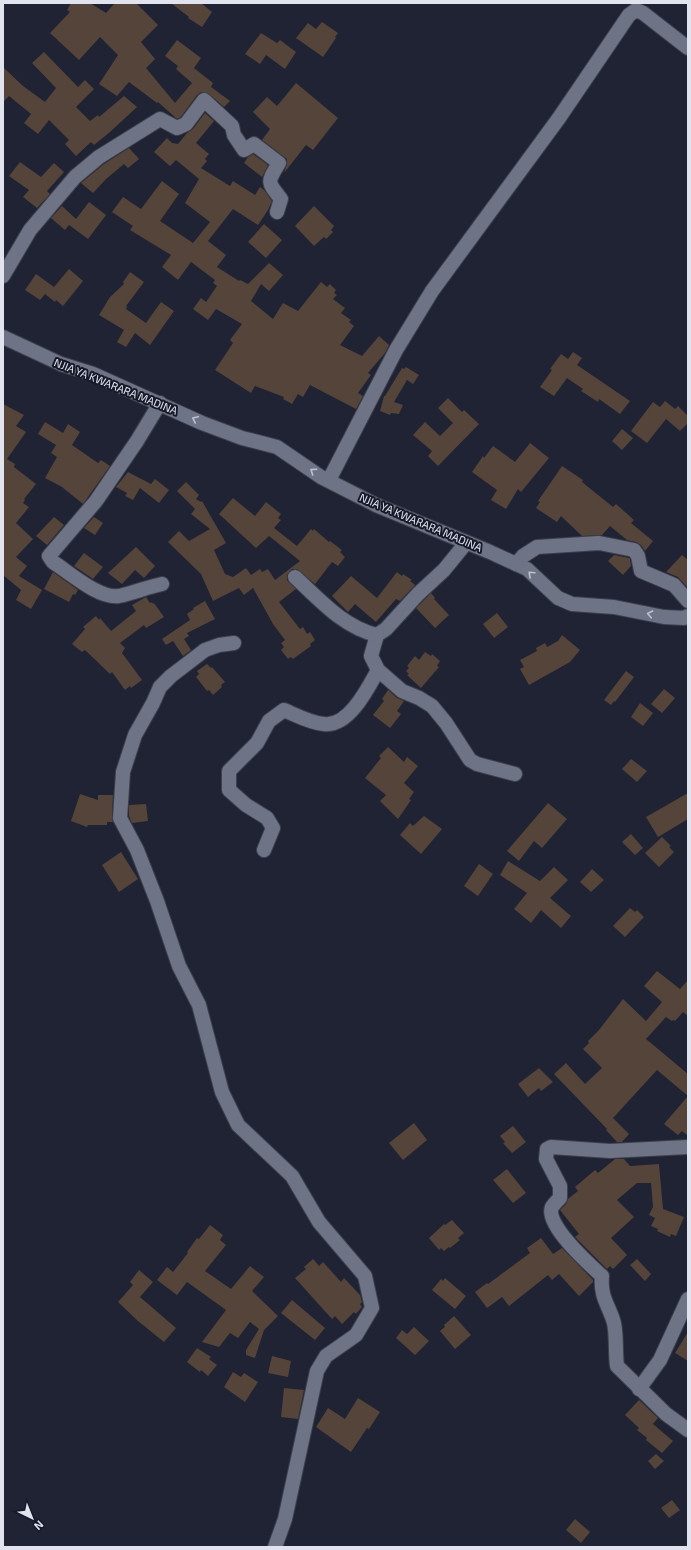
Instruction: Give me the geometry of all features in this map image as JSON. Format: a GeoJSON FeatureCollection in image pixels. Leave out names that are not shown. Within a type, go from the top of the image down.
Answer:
{"type":"FeatureCollection","features":[{"type":"Feature","properties":{"kind":"street"},"geometry":{"type":"LineString","coordinates":[[329,480],[396,350],[432,291],[559,118],[629,15],[636,10],[643,13],[688,48]]}},
{"type":"Feature","properties":{"kind":"street"},"geometry":{"type":"LineString","coordinates":[[3,276],[30,230],[75,177],[99,157],[160,119],[177,128],[186,124],[204,100],[232,126],[234,135],[244,150],[254,144],[279,163],[269,179],[269,184],[282,199],[277,212]]}},
{"type":"Feature","properties":{"kind":"street","name":"NJIA YA KWARARA MADINA"},"geometry":{"type":"LineString","coordinates":[[3,337],[61,364],[93,374],[202,423],[242,438],[276,446],[321,477],[376,505],[527,569],[558,598],[572,604],[614,607],[664,617],[684,618],[688,616]]}},
{"type":"Feature","properties":{"kind":"street"},"geometry":{"type":"LineString","coordinates":[[160,403],[137,441],[96,501],[49,556],[53,562],[91,588],[108,596],[118,596],[162,584]]}},
{"type":"Feature","properties":{"kind":"street"},"geometry":{"type":"LineString","coordinates":[[466,543],[434,580],[418,594],[386,629],[377,635],[371,656],[378,670],[402,691],[432,706],[446,723],[470,760],[477,764],[515,774]]}},
{"type":"Feature","properties":{"kind":"street"},"geometry":{"type":"LineString","coordinates":[[516,564],[523,556],[537,547],[605,544],[634,550],[638,556],[641,571],[674,585],[688,601]]}},
{"type":"Feature","properties":{"kind":"street"},"geometry":{"type":"LineString","coordinates":[[295,576],[324,604],[348,623],[365,633],[377,635]]}},
{"type":"Feature","properties":{"kind":"street"},"geometry":{"type":"LineString","coordinates":[[234,642],[205,650],[171,676],[160,687],[135,735],[123,772],[120,818],[137,850],[157,901],[179,966],[199,1004],[222,1092],[238,1125],[292,1176],[319,1222],[365,1276],[372,1308],[356,1335],[326,1356],[317,1371],[285,1519],[275,1547]]}},
{"type":"Feature","properties":{"kind":"street"},"geometry":{"type":"LineString","coordinates":[[264,850],[273,828],[267,818],[246,805],[229,790],[230,771],[257,743],[269,721],[284,710],[307,720],[325,725],[339,722],[358,704],[378,670]]}},
{"type":"Feature","properties":{"kind":"street"},"geometry":{"type":"LineString","coordinates":[[688,1147],[610,1151],[551,1147],[547,1149],[546,1159],[560,1186],[560,1198],[552,1208],[551,1215],[560,1233],[602,1276],[602,1295],[614,1323],[616,1339],[616,1366],[639,1389],[688,1430]]}},
{"type":"Feature","properties":{"kind":"street"},"geometry":{"type":"LineString","coordinates":[[639,1389],[660,1360],[688,1299]]}},
{"type":"Feature","properties":{"kind":"building"},"geometry":{"type":"Polygon","coordinates":[[[71,3],[90,3],[106,13],[115,3],[136,3],[158,25],[141,42],[155,59],[146,68],[175,103],[192,83],[176,69],[178,66],[165,56],[177,40],[201,58],[194,68],[213,83],[211,87],[230,101],[224,107],[209,94],[201,92],[197,95],[181,117],[177,119],[158,102],[157,103],[129,82],[117,96],[99,84],[118,55],[100,37],[79,60],[50,33],[70,12],[67,10],[71,3]]]}},
{"type":"Feature","properties":{"kind":"building"},"geometry":{"type":"Polygon","coordinates":[[[171,3],[201,3],[212,12],[202,27],[188,18],[189,17],[171,3]]]}},
{"type":"Feature","properties":{"kind":"building"},"geometry":{"type":"Polygon","coordinates":[[[322,22],[338,33],[323,57],[296,38],[308,23],[316,29],[322,22]]]}},
{"type":"Feature","properties":{"kind":"building"},"geometry":{"type":"Polygon","coordinates":[[[261,33],[277,43],[280,40],[296,52],[285,69],[266,55],[260,64],[245,54],[261,33]]]}},
{"type":"Feature","properties":{"kind":"building"},"geometry":{"type":"Polygon","coordinates":[[[44,52],[78,87],[85,80],[94,89],[76,107],[90,121],[98,115],[99,117],[124,96],[137,107],[94,145],[91,142],[76,156],[65,144],[69,140],[49,120],[38,134],[24,123],[31,114],[9,96],[3,102],[3,67],[23,86],[45,102],[56,88],[32,63],[44,52]]]}},
{"type":"Feature","properties":{"kind":"building"},"geometry":{"type":"Polygon","coordinates":[[[296,83],[338,118],[313,150],[306,145],[284,173],[287,159],[262,140],[270,129],[253,112],[267,97],[277,106],[296,83]]]}},
{"type":"Feature","properties":{"kind":"building"},"geometry":{"type":"Polygon","coordinates":[[[205,113],[214,121],[196,143],[209,154],[205,159],[207,161],[201,168],[230,186],[233,181],[255,195],[260,187],[272,201],[258,225],[233,209],[208,241],[226,255],[217,267],[239,281],[240,280],[248,284],[269,263],[283,275],[269,291],[261,284],[251,301],[273,319],[283,303],[298,311],[321,282],[327,287],[330,284],[336,290],[334,293],[337,295],[333,299],[345,308],[341,313],[351,320],[349,322],[354,326],[340,345],[362,356],[379,336],[389,345],[385,353],[368,373],[371,375],[358,393],[363,396],[356,409],[310,385],[303,397],[298,394],[292,404],[283,399],[284,397],[255,386],[251,393],[215,370],[233,343],[230,340],[242,324],[216,309],[208,320],[193,309],[201,298],[206,302],[217,286],[213,283],[215,280],[191,262],[178,280],[162,267],[171,255],[130,230],[133,226],[112,212],[123,197],[141,209],[162,181],[179,194],[160,221],[193,243],[210,222],[185,203],[199,179],[176,160],[170,166],[154,152],[167,138],[172,143],[178,144],[187,133],[193,129],[205,113]]]}},
{"type":"Feature","properties":{"kind":"building"},"geometry":{"type":"Polygon","coordinates":[[[129,148],[139,159],[128,168],[124,164],[106,179],[93,193],[81,183],[104,164],[129,148]]]}},
{"type":"Feature","properties":{"kind":"building"},"geometry":{"type":"Polygon","coordinates":[[[253,154],[268,165],[262,177],[244,163],[248,157],[253,154]]]}},
{"type":"Feature","properties":{"kind":"building"},"geometry":{"type":"Polygon","coordinates":[[[20,162],[41,177],[54,163],[64,172],[47,191],[50,194],[37,208],[23,197],[29,190],[9,176],[20,162]]]}},
{"type":"Feature","properties":{"kind":"building"},"geometry":{"type":"Polygon","coordinates":[[[89,202],[106,215],[88,239],[69,225],[65,230],[51,218],[62,206],[76,219],[89,202]]]}},
{"type":"Feature","properties":{"kind":"building"},"geometry":{"type":"Polygon","coordinates":[[[314,206],[334,226],[331,230],[333,232],[326,239],[324,237],[314,246],[295,226],[314,206]]]}},
{"type":"Feature","properties":{"kind":"building"},"geometry":{"type":"Polygon","coordinates":[[[264,224],[282,240],[266,258],[248,242],[264,224]]]}},
{"type":"Feature","properties":{"kind":"building"},"geometry":{"type":"Polygon","coordinates":[[[69,269],[83,281],[63,306],[45,294],[40,300],[25,290],[36,274],[54,287],[69,269]]]}},
{"type":"Feature","properties":{"kind":"building"},"geometry":{"type":"Polygon","coordinates":[[[130,272],[144,282],[126,306],[126,309],[146,323],[161,302],[174,311],[150,345],[135,333],[126,347],[117,342],[124,330],[99,315],[110,297],[124,284],[123,282],[130,272]]]}},
{"type":"Feature","properties":{"kind":"building"},"geometry":{"type":"Polygon","coordinates":[[[573,352],[582,358],[577,365],[630,401],[620,414],[599,399],[598,402],[581,391],[583,389],[567,378],[554,396],[540,387],[552,370],[550,369],[561,354],[568,359],[573,352]]]}},
{"type":"Feature","properties":{"kind":"building"},"geometry":{"type":"Polygon","coordinates":[[[406,367],[419,375],[413,384],[407,380],[394,402],[403,405],[399,414],[391,413],[390,415],[380,411],[384,396],[402,368],[404,369],[406,367]]]}},
{"type":"Feature","properties":{"kind":"building"},"geometry":{"type":"Polygon","coordinates":[[[448,398],[462,412],[464,410],[479,424],[438,466],[428,456],[432,451],[413,435],[425,422],[440,436],[453,423],[438,408],[448,398]]]}},
{"type":"Feature","properties":{"kind":"building"},"geometry":{"type":"Polygon","coordinates":[[[665,401],[675,409],[678,406],[688,416],[688,423],[680,431],[666,419],[647,443],[631,431],[653,402],[660,407],[665,401]]]}},
{"type":"Feature","properties":{"kind":"building"},"geometry":{"type":"Polygon","coordinates":[[[3,404],[24,415],[16,426],[26,432],[7,459],[15,464],[14,467],[36,484],[24,499],[25,500],[23,503],[29,507],[16,523],[33,539],[16,557],[27,566],[19,576],[42,590],[31,609],[16,600],[21,590],[3,575],[3,404]]]}},
{"type":"Feature","properties":{"kind":"building"},"geometry":{"type":"Polygon","coordinates":[[[45,422],[63,433],[68,424],[80,432],[72,445],[98,463],[101,460],[110,466],[83,504],[62,487],[45,478],[57,457],[51,453],[56,445],[38,434],[45,422]]]}},
{"type":"Feature","properties":{"kind":"building"},"geometry":{"type":"Polygon","coordinates":[[[622,429],[633,438],[622,450],[612,441],[622,429]]]}},
{"type":"Feature","properties":{"kind":"building"},"geometry":{"type":"Polygon","coordinates":[[[530,443],[549,458],[521,492],[518,489],[506,509],[491,500],[497,490],[472,472],[483,456],[484,458],[493,446],[515,462],[530,443]]]}},
{"type":"Feature","properties":{"kind":"building"},"geometry":{"type":"Polygon","coordinates":[[[562,466],[583,480],[582,482],[613,507],[616,504],[634,520],[631,523],[653,541],[645,551],[641,545],[627,540],[610,526],[602,535],[582,536],[561,516],[557,522],[536,508],[540,502],[538,501],[562,466]]]}},
{"type":"Feature","properties":{"kind":"building"},"geometry":{"type":"Polygon","coordinates":[[[128,472],[151,484],[155,479],[169,490],[159,503],[140,488],[133,500],[125,496],[127,493],[116,487],[128,472]]]}},
{"type":"Feature","properties":{"kind":"building"},"geometry":{"type":"Polygon","coordinates":[[[186,482],[199,495],[196,499],[201,502],[202,501],[226,543],[214,550],[225,574],[233,577],[246,568],[251,575],[260,569],[262,572],[268,569],[275,580],[300,561],[269,536],[256,548],[219,514],[233,498],[255,516],[266,502],[281,514],[278,518],[281,520],[274,528],[297,546],[311,529],[313,531],[314,529],[329,542],[330,541],[342,550],[340,552],[345,557],[338,566],[332,562],[315,584],[297,569],[292,569],[287,575],[287,580],[296,589],[279,602],[300,629],[303,627],[307,634],[310,632],[315,640],[310,644],[311,646],[293,659],[291,657],[288,659],[281,650],[284,647],[281,643],[285,640],[273,624],[253,588],[244,595],[239,588],[213,601],[201,574],[168,542],[179,531],[189,541],[210,529],[191,514],[195,509],[177,491],[186,482]]]}},
{"type":"Feature","properties":{"kind":"building"},"geometry":{"type":"Polygon","coordinates":[[[54,517],[64,525],[47,545],[36,536],[54,517]]]}},
{"type":"Feature","properties":{"kind":"building"},"geometry":{"type":"Polygon","coordinates":[[[94,517],[103,523],[95,535],[84,528],[94,517]]]}},
{"type":"Feature","properties":{"kind":"building"},"geometry":{"type":"Polygon","coordinates":[[[136,547],[155,566],[144,578],[135,570],[122,584],[108,573],[136,547]]]}},
{"type":"Feature","properties":{"kind":"building"},"geometry":{"type":"Polygon","coordinates":[[[84,553],[103,567],[93,579],[74,566],[84,553]]]}},
{"type":"Feature","properties":{"kind":"building"},"geometry":{"type":"Polygon","coordinates":[[[614,555],[630,559],[631,566],[623,575],[608,561],[614,555]]]}},
{"type":"Feature","properties":{"kind":"building"},"geometry":{"type":"Polygon","coordinates":[[[682,555],[688,560],[688,588],[678,577],[666,572],[682,555]]]}},
{"type":"Feature","properties":{"kind":"building"},"geometry":{"type":"Polygon","coordinates":[[[53,572],[78,590],[75,595],[73,594],[69,602],[44,589],[53,572]]]}},
{"type":"Feature","properties":{"kind":"building"},"geometry":{"type":"Polygon","coordinates":[[[397,572],[412,580],[410,581],[415,585],[400,601],[396,599],[376,622],[355,604],[348,612],[332,596],[351,576],[377,598],[397,572]]]}},
{"type":"Feature","properties":{"kind":"building"},"geometry":{"type":"Polygon","coordinates":[[[431,593],[435,598],[434,599],[449,615],[435,628],[416,608],[431,593]]]}},
{"type":"Feature","properties":{"kind":"building"},"geometry":{"type":"Polygon","coordinates":[[[146,597],[150,603],[154,603],[164,617],[146,628],[144,625],[120,643],[125,648],[122,653],[142,680],[131,688],[130,686],[125,690],[112,672],[110,674],[85,650],[82,652],[72,644],[85,629],[83,627],[96,616],[99,620],[100,618],[111,631],[136,611],[132,605],[146,597]]]}},
{"type":"Feature","properties":{"kind":"building"},"geometry":{"type":"Polygon","coordinates":[[[205,601],[215,619],[187,633],[189,636],[184,639],[191,650],[183,656],[173,641],[166,645],[162,639],[190,620],[187,614],[194,609],[193,608],[205,601]]]}},
{"type":"Feature","properties":{"kind":"building"},"geometry":{"type":"Polygon","coordinates":[[[497,613],[508,627],[494,638],[483,624],[497,613]]]}},
{"type":"Feature","properties":{"kind":"building"},"geometry":{"type":"Polygon","coordinates":[[[562,635],[580,650],[570,662],[529,685],[520,669],[524,667],[520,660],[537,651],[536,648],[545,643],[547,647],[558,641],[562,635]]]}},
{"type":"Feature","properties":{"kind":"building"},"geometry":{"type":"Polygon","coordinates":[[[425,652],[431,656],[432,654],[440,661],[437,666],[439,667],[421,688],[407,675],[409,674],[406,671],[409,668],[407,666],[415,656],[419,660],[425,652]]]}},
{"type":"Feature","properties":{"kind":"building"},"geometry":{"type":"Polygon","coordinates":[[[207,664],[211,668],[212,667],[225,682],[213,695],[209,690],[207,691],[196,677],[199,674],[197,671],[207,664]]]}},
{"type":"Feature","properties":{"kind":"building"},"geometry":{"type":"Polygon","coordinates":[[[626,671],[634,677],[611,705],[604,700],[626,671]]]}},
{"type":"Feature","properties":{"kind":"building"},"geometry":{"type":"Polygon","coordinates":[[[664,689],[675,698],[662,713],[651,704],[664,689]]]}},
{"type":"Feature","properties":{"kind":"building"},"geometry":{"type":"Polygon","coordinates":[[[388,690],[397,698],[404,701],[397,711],[401,714],[390,728],[373,715],[384,701],[382,699],[388,690]]]}},
{"type":"Feature","properties":{"kind":"building"},"geometry":{"type":"Polygon","coordinates":[[[640,703],[653,713],[643,726],[631,717],[640,703]]]}},
{"type":"Feature","properties":{"kind":"building"},"geometry":{"type":"Polygon","coordinates":[[[388,747],[404,762],[407,757],[418,766],[404,783],[414,792],[409,799],[411,800],[398,819],[380,801],[386,795],[365,778],[381,758],[379,756],[388,747]]]}},
{"type":"Feature","properties":{"kind":"building"},"geometry":{"type":"Polygon","coordinates":[[[631,759],[647,771],[637,782],[622,769],[631,759]]]}},
{"type":"Feature","properties":{"kind":"building"},"geometry":{"type":"Polygon","coordinates":[[[688,793],[688,819],[658,837],[646,817],[688,793]]]}},
{"type":"Feature","properties":{"kind":"building"},"geometry":{"type":"Polygon","coordinates":[[[80,794],[98,800],[98,795],[113,795],[113,822],[107,822],[107,825],[88,825],[87,827],[71,821],[80,794]]]}},
{"type":"Feature","properties":{"kind":"building"},"geometry":{"type":"Polygon","coordinates":[[[548,803],[567,819],[542,848],[534,841],[519,861],[507,851],[548,803]]]}},
{"type":"Feature","properties":{"kind":"building"},"geometry":{"type":"Polygon","coordinates":[[[146,804],[148,821],[132,823],[129,816],[129,805],[146,804]]]}},
{"type":"Feature","properties":{"kind":"building"},"geometry":{"type":"Polygon","coordinates":[[[424,816],[442,829],[421,854],[400,835],[410,823],[413,826],[424,816]]]}},
{"type":"Feature","properties":{"kind":"building"},"geometry":{"type":"Polygon","coordinates":[[[631,834],[643,848],[635,855],[622,842],[631,834]]]}},
{"type":"Feature","properties":{"kind":"building"},"geometry":{"type":"Polygon","coordinates":[[[662,837],[671,846],[669,847],[674,852],[659,867],[645,853],[662,837]]]}},
{"type":"Feature","properties":{"kind":"building"},"geometry":{"type":"Polygon","coordinates":[[[121,852],[138,879],[119,892],[102,865],[121,852]]]}},
{"type":"Feature","properties":{"kind":"building"},"geometry":{"type":"Polygon","coordinates":[[[508,861],[540,881],[554,867],[568,880],[550,898],[571,916],[561,928],[541,910],[531,923],[514,909],[527,893],[500,875],[508,861]]]}},
{"type":"Feature","properties":{"kind":"building"},"geometry":{"type":"Polygon","coordinates":[[[479,864],[493,874],[478,896],[464,886],[479,864]]]}},
{"type":"Feature","properties":{"kind":"building"},"geometry":{"type":"Polygon","coordinates":[[[592,869],[604,880],[591,892],[580,882],[592,869]]]}},
{"type":"Feature","properties":{"kind":"building"},"geometry":{"type":"Polygon","coordinates":[[[630,908],[635,912],[637,910],[644,917],[625,937],[613,926],[630,908]]]}},
{"type":"Feature","properties":{"kind":"building"},"geometry":{"type":"Polygon","coordinates":[[[657,971],[680,989],[688,980],[688,1016],[683,1012],[675,1021],[672,1021],[666,1017],[646,1039],[688,1074],[688,1096],[657,1070],[613,1118],[629,1134],[622,1142],[617,1142],[606,1130],[607,1129],[554,1074],[566,1063],[585,1084],[602,1068],[583,1049],[623,999],[646,1021],[662,1002],[644,986],[657,971]]]}},
{"type":"Feature","properties":{"kind":"building"},"geometry":{"type":"Polygon","coordinates":[[[539,1068],[553,1082],[541,1091],[539,1088],[528,1097],[518,1084],[539,1068]]]}},
{"type":"Feature","properties":{"kind":"building"},"geometry":{"type":"Polygon","coordinates":[[[688,1096],[688,1136],[682,1131],[678,1135],[664,1124],[688,1096]]]}},
{"type":"Feature","properties":{"kind":"building"},"geometry":{"type":"Polygon","coordinates":[[[414,1123],[427,1140],[403,1160],[389,1143],[414,1123]]]}},
{"type":"Feature","properties":{"kind":"building"},"geometry":{"type":"Polygon","coordinates":[[[513,1126],[526,1142],[512,1153],[503,1143],[505,1142],[500,1136],[513,1126]]]}},
{"type":"Feature","properties":{"kind":"building"},"geometry":{"type":"Polygon","coordinates":[[[615,1159],[624,1159],[630,1166],[659,1164],[663,1209],[684,1217],[676,1236],[671,1234],[670,1237],[657,1231],[658,1229],[651,1226],[655,1218],[649,1215],[653,1207],[651,1183],[637,1183],[617,1200],[634,1217],[611,1238],[627,1255],[613,1269],[610,1266],[607,1269],[575,1237],[579,1234],[560,1210],[566,1204],[568,1199],[578,1191],[575,1187],[595,1170],[598,1173],[615,1159]]]}},
{"type":"Feature","properties":{"kind":"building"},"geometry":{"type":"Polygon","coordinates":[[[507,1169],[526,1193],[513,1203],[493,1180],[507,1169]]]}},
{"type":"Feature","properties":{"kind":"building"},"geometry":{"type":"Polygon","coordinates":[[[452,1220],[464,1233],[458,1238],[460,1240],[450,1248],[449,1247],[444,1251],[441,1248],[439,1250],[429,1238],[444,1224],[445,1225],[452,1220]]]}},
{"type":"Feature","properties":{"kind":"building"},"geometry":{"type":"Polygon","coordinates":[[[210,1225],[223,1235],[220,1240],[226,1245],[205,1271],[231,1289],[250,1266],[264,1277],[252,1291],[278,1316],[264,1330],[255,1358],[246,1355],[246,1350],[259,1329],[250,1322],[238,1338],[230,1333],[219,1347],[202,1342],[226,1310],[187,1282],[177,1295],[157,1280],[167,1267],[173,1272],[188,1253],[187,1252],[197,1238],[199,1239],[210,1225]]]}},
{"type":"Feature","properties":{"kind":"building"},"geometry":{"type":"Polygon","coordinates":[[[541,1238],[553,1254],[562,1248],[593,1280],[593,1282],[579,1296],[559,1274],[552,1280],[548,1275],[509,1306],[502,1297],[487,1308],[475,1292],[530,1253],[527,1248],[541,1238]]]}},
{"type":"Feature","properties":{"kind":"building"},"geometry":{"type":"Polygon","coordinates":[[[313,1259],[319,1266],[323,1262],[341,1282],[344,1278],[360,1295],[362,1302],[360,1304],[362,1307],[356,1314],[354,1312],[342,1324],[335,1316],[332,1319],[295,1278],[306,1269],[304,1267],[313,1259]]]}},
{"type":"Feature","properties":{"kind":"building"},"geometry":{"type":"Polygon","coordinates":[[[637,1259],[651,1274],[645,1281],[630,1265],[637,1259]]]}},
{"type":"Feature","properties":{"kind":"building"},"geometry":{"type":"Polygon","coordinates":[[[139,1270],[153,1282],[140,1297],[176,1328],[164,1342],[138,1321],[118,1302],[133,1285],[130,1282],[139,1270]]]}},
{"type":"Feature","properties":{"kind":"building"},"geometry":{"type":"Polygon","coordinates":[[[445,1278],[466,1296],[455,1309],[432,1290],[441,1279],[443,1281],[445,1278]]]}},
{"type":"Feature","properties":{"kind":"building"},"geometry":{"type":"Polygon","coordinates":[[[292,1300],[325,1328],[315,1340],[281,1313],[292,1300]]]}},
{"type":"Feature","properties":{"kind":"building"},"geometry":{"type":"Polygon","coordinates":[[[454,1316],[471,1335],[455,1349],[440,1331],[454,1316]]]}},
{"type":"Feature","properties":{"kind":"building"},"geometry":{"type":"Polygon","coordinates":[[[414,1327],[429,1341],[415,1355],[396,1338],[402,1330],[407,1334],[414,1327]]]}},
{"type":"Feature","properties":{"kind":"building"},"geometry":{"type":"Polygon","coordinates":[[[688,1332],[688,1361],[675,1353],[688,1332]]]}},
{"type":"Feature","properties":{"kind":"building"},"geometry":{"type":"Polygon","coordinates":[[[197,1348],[211,1357],[209,1359],[217,1365],[208,1376],[187,1362],[197,1348]]]}},
{"type":"Feature","properties":{"kind":"building"},"geometry":{"type":"Polygon","coordinates":[[[272,1356],[291,1361],[288,1377],[268,1373],[272,1356]]]}},
{"type":"Feature","properties":{"kind":"building"},"geometry":{"type":"Polygon","coordinates":[[[233,1372],[241,1377],[244,1373],[258,1382],[245,1402],[224,1387],[233,1372]]]}},
{"type":"Feature","properties":{"kind":"building"},"geometry":{"type":"Polygon","coordinates":[[[284,1388],[304,1390],[298,1419],[281,1417],[284,1388]]]}},
{"type":"Feature","properties":{"kind":"building"},"geometry":{"type":"Polygon","coordinates":[[[358,1398],[380,1412],[351,1452],[316,1427],[328,1408],[345,1419],[358,1398]]]}},
{"type":"Feature","properties":{"kind":"building"},"geometry":{"type":"Polygon","coordinates":[[[639,1400],[658,1418],[653,1424],[673,1441],[662,1453],[646,1440],[647,1438],[637,1430],[639,1428],[625,1415],[639,1400]]]}},
{"type":"Feature","properties":{"kind":"building"},"geometry":{"type":"Polygon","coordinates":[[[656,1454],[664,1461],[655,1469],[648,1461],[656,1454]]]}},
{"type":"Feature","properties":{"kind":"building"},"geometry":{"type":"Polygon","coordinates":[[[672,1500],[680,1510],[669,1518],[661,1508],[672,1500]]]}},
{"type":"Feature","properties":{"kind":"building"},"geometry":{"type":"Polygon","coordinates":[[[575,1519],[590,1532],[581,1543],[566,1530],[575,1519]]]}}]}
